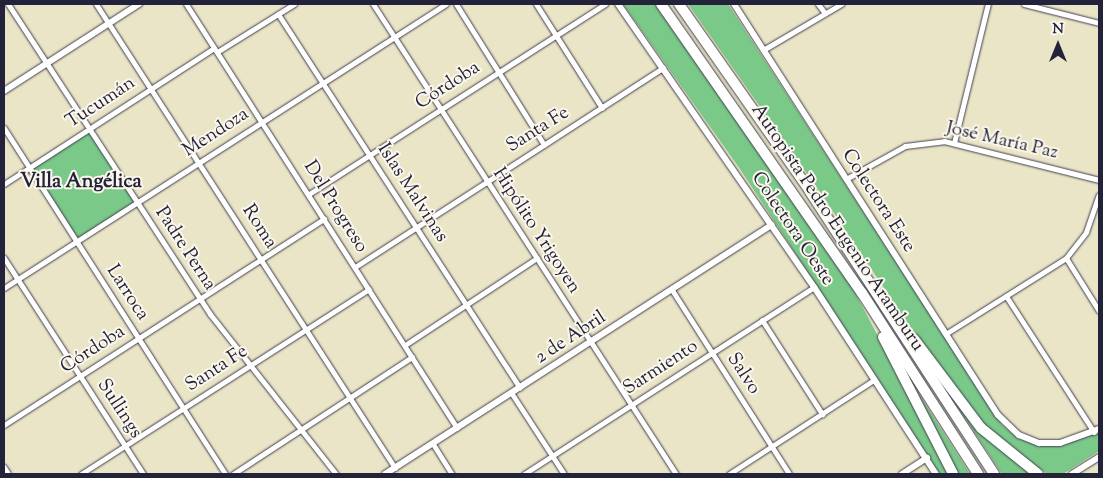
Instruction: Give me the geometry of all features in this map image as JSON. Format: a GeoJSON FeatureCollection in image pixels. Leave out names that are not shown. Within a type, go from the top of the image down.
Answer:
{"type":"FeatureCollection","features":[{"type":"Feature","properties":{"kind":"highway","name":"Autopista Pedro Eugenio Aramburu"},"geometry":{"type":"LineString","coordinates":[[662,4],[862,294],[978,474]]}},
{"type":"Feature","properties":{"kind":"highway","name":"Autopista Pedro Eugenio Aramburu"},"geometry":{"type":"LineString","coordinates":[[679,4],[885,304],[994,474]]}},
{"type":"Feature","properties":{"kind":"highway"},"geometry":{"type":"LineString","coordinates":[[862,294],[953,474]]}},
{"type":"Feature","properties":{"kind":"highway"},"geometry":{"type":"LineString","coordinates":[[885,304],[981,428],[1038,474]]}},
{"type":"Feature","properties":{"kind":"street","name":"Padre Perna"},"geometry":{"type":"LineString","coordinates":[[8,4],[200,299],[336,474]]}},
{"type":"Feature","properties":{"kind":"street","name":"Roma"},"geometry":{"type":"LineString","coordinates":[[96,4],[396,468]]}},
{"type":"Feature","properties":{"kind":"street"},"geometry":{"type":"LineString","coordinates":[[4,91],[139,4]]}},
{"type":"Feature","properties":{"kind":"street","name":"Del Progreso"},"geometry":{"type":"LineString","coordinates":[[186,4],[458,428]]}},
{"type":"Feature","properties":{"kind":"street","name":"Tucumán"},"geometry":{"type":"LineString","coordinates":[[4,184],[151,88],[294,4]]}},
{"type":"Feature","properties":{"kind":"street","name":"Hipólito Yrigoyen"},"geometry":{"type":"LineString","coordinates":[[373,4],[485,181],[537,258],[676,474]]}},
{"type":"Feature","properties":{"kind":"street","name":"Mendoza"},"geometry":{"type":"LineString","coordinates":[[4,288],[446,4]]}},
{"type":"Feature","properties":{"kind":"street"},"geometry":{"type":"LineString","coordinates":[[456,4],[497,73],[544,145]]}},
{"type":"Feature","properties":{"kind":"street"},"geometry":{"type":"LineString","coordinates":[[536,4],[602,108]]}},
{"type":"Feature","properties":{"kind":"street","name":"Córdoba"},"geometry":{"type":"LineString","coordinates":[[309,194],[605,4]]}},
{"type":"Feature","properties":{"kind":"street","name":"Colectora Oeste"},"geometry":{"type":"LineString","coordinates":[[618,4],[814,287],[936,474]]}},
{"type":"Feature","properties":{"kind":"street","name":"Colectora Este"},"geometry":{"type":"LineString","coordinates":[[734,4],[998,415],[1019,435],[1039,442],[1060,443],[1096,430]]}},
{"type":"Feature","properties":{"kind":"street"},"geometry":{"type":"LineString","coordinates":[[818,4],[824,12]]}},
{"type":"Feature","properties":{"kind":"street"},"geometry":{"type":"LineString","coordinates":[[763,50],[824,12],[841,4]]}},
{"type":"Feature","properties":{"kind":"street"},"geometry":{"type":"LineString","coordinates":[[954,143],[988,4]]}},
{"type":"Feature","properties":{"kind":"street"},"geometry":{"type":"LineString","coordinates":[[1024,4],[1046,6],[1099,23]]}},
{"type":"Feature","properties":{"kind":"street","name":"Islas Malvinas"},"geometry":{"type":"LineString","coordinates":[[278,14],[520,388]]}},
{"type":"Feature","properties":{"kind":"street","name":"Santa Fe"},"geometry":{"type":"LineString","coordinates":[[355,267],[485,181],[663,68]]}},
{"type":"Feature","properties":{"kind":"street","name":"Larroca"},"geometry":{"type":"LineString","coordinates":[[4,128],[225,474]]}},
{"type":"Feature","properties":{"kind":"street","name":"José María Paz"},"geometry":{"type":"LineString","coordinates":[[846,179],[905,146],[954,143],[1099,180]]}},
{"type":"Feature","properties":{"kind":"street"},"geometry":{"type":"LineString","coordinates":[[947,333],[1066,258],[1086,232],[1099,195]]}},
{"type":"Feature","properties":{"kind":"street","name":"Córdoba"},"geometry":{"type":"LineString","coordinates":[[4,425],[324,219]]}},
{"type":"Feature","properties":{"kind":"street","name":"2 de Abril"},"geometry":{"type":"LineString","coordinates":[[386,474],[772,226]]}},
{"type":"Feature","properties":{"kind":"street","name":"Sullings"},"geometry":{"type":"LineString","coordinates":[[4,258],[144,474]]}},
{"type":"Feature","properties":{"kind":"street"},"geometry":{"type":"LineString","coordinates":[[405,345],[537,258]]}},
{"type":"Feature","properties":{"kind":"street"},"geometry":{"type":"LineString","coordinates":[[1066,258],[1099,311]]}},
{"type":"Feature","properties":{"kind":"street","name":"Sarmiento"},"geometry":{"type":"LineString","coordinates":[[524,474],[814,287]]}},
{"type":"Feature","properties":{"kind":"street","name":"Santa Fe"},"geometry":{"type":"LineString","coordinates":[[81,474],[369,289]]}},
{"type":"Feature","properties":{"kind":"street","name":"Salvo"},"geometry":{"type":"LineString","coordinates":[[672,290],[789,474]]}},
{"type":"Feature","properties":{"kind":"street"},"geometry":{"type":"LineString","coordinates":[[1006,296],[1096,430]]}},
{"type":"Feature","properties":{"kind":"street"},"geometry":{"type":"LineString","coordinates":[[762,320],[822,414]]}},
{"type":"Feature","properties":{"kind":"street"},"geometry":{"type":"LineString","coordinates":[[233,474],[303,431],[412,357]]}},
{"type":"Feature","properties":{"kind":"street"},"geometry":{"type":"LineString","coordinates":[[729,474],[874,380]]}},
{"type":"Feature","properties":{"kind":"street"},"geometry":{"type":"LineString","coordinates":[[512,394],[564,474]]}},
{"type":"Feature","properties":{"kind":"street"},"geometry":{"type":"LineString","coordinates":[[433,444],[452,474]]}},
{"type":"Feature","properties":{"kind":"street"},"geometry":{"type":"LineString","coordinates":[[1072,474],[1099,457]]}},
{"type":"Feature","properties":{"kind":"street"},"geometry":{"type":"LineString","coordinates":[[902,474],[927,458]]}},
{"type":"Feature","properties":{"kind":"street"},"geometry":{"type":"LineString","coordinates":[[4,468],[8,474]]}},
{"type":"Feature","properties":{"kind":"green space"},"geometry":{"type":"Polygon","coordinates":[[[623,4],[655,4],[732,112],[853,289],[951,474],[940,474],[740,169],[623,4]]]}},
{"type":"Feature","properties":{"kind":"green space"},"geometry":{"type":"Polygon","coordinates":[[[688,4],[728,4],[1002,425],[1019,439],[1047,446],[1068,443],[1099,432],[1099,451],[1063,474],[1047,474],[984,426],[906,321],[822,195],[688,4]]]}},
{"type":"Feature","properties":{"kind":"green space"},"geometry":{"type":"Polygon","coordinates":[[[90,129],[137,202],[77,241],[30,168],[90,129]]]}},
{"type":"Feature","properties":{"kind":"green space"},"geometry":{"type":"Polygon","coordinates":[[[909,379],[970,474],[956,474],[909,379]]]}},
{"type":"Feature","properties":{"kind":"green space"},"geometry":{"type":"Polygon","coordinates":[[[942,383],[1032,474],[1002,474],[942,383]]]}},
{"type":"Feature","properties":{"kind":"district","name":"Villa Angélica"},"geometry":{"type":"Point","coordinates":[81,182]}}]}
